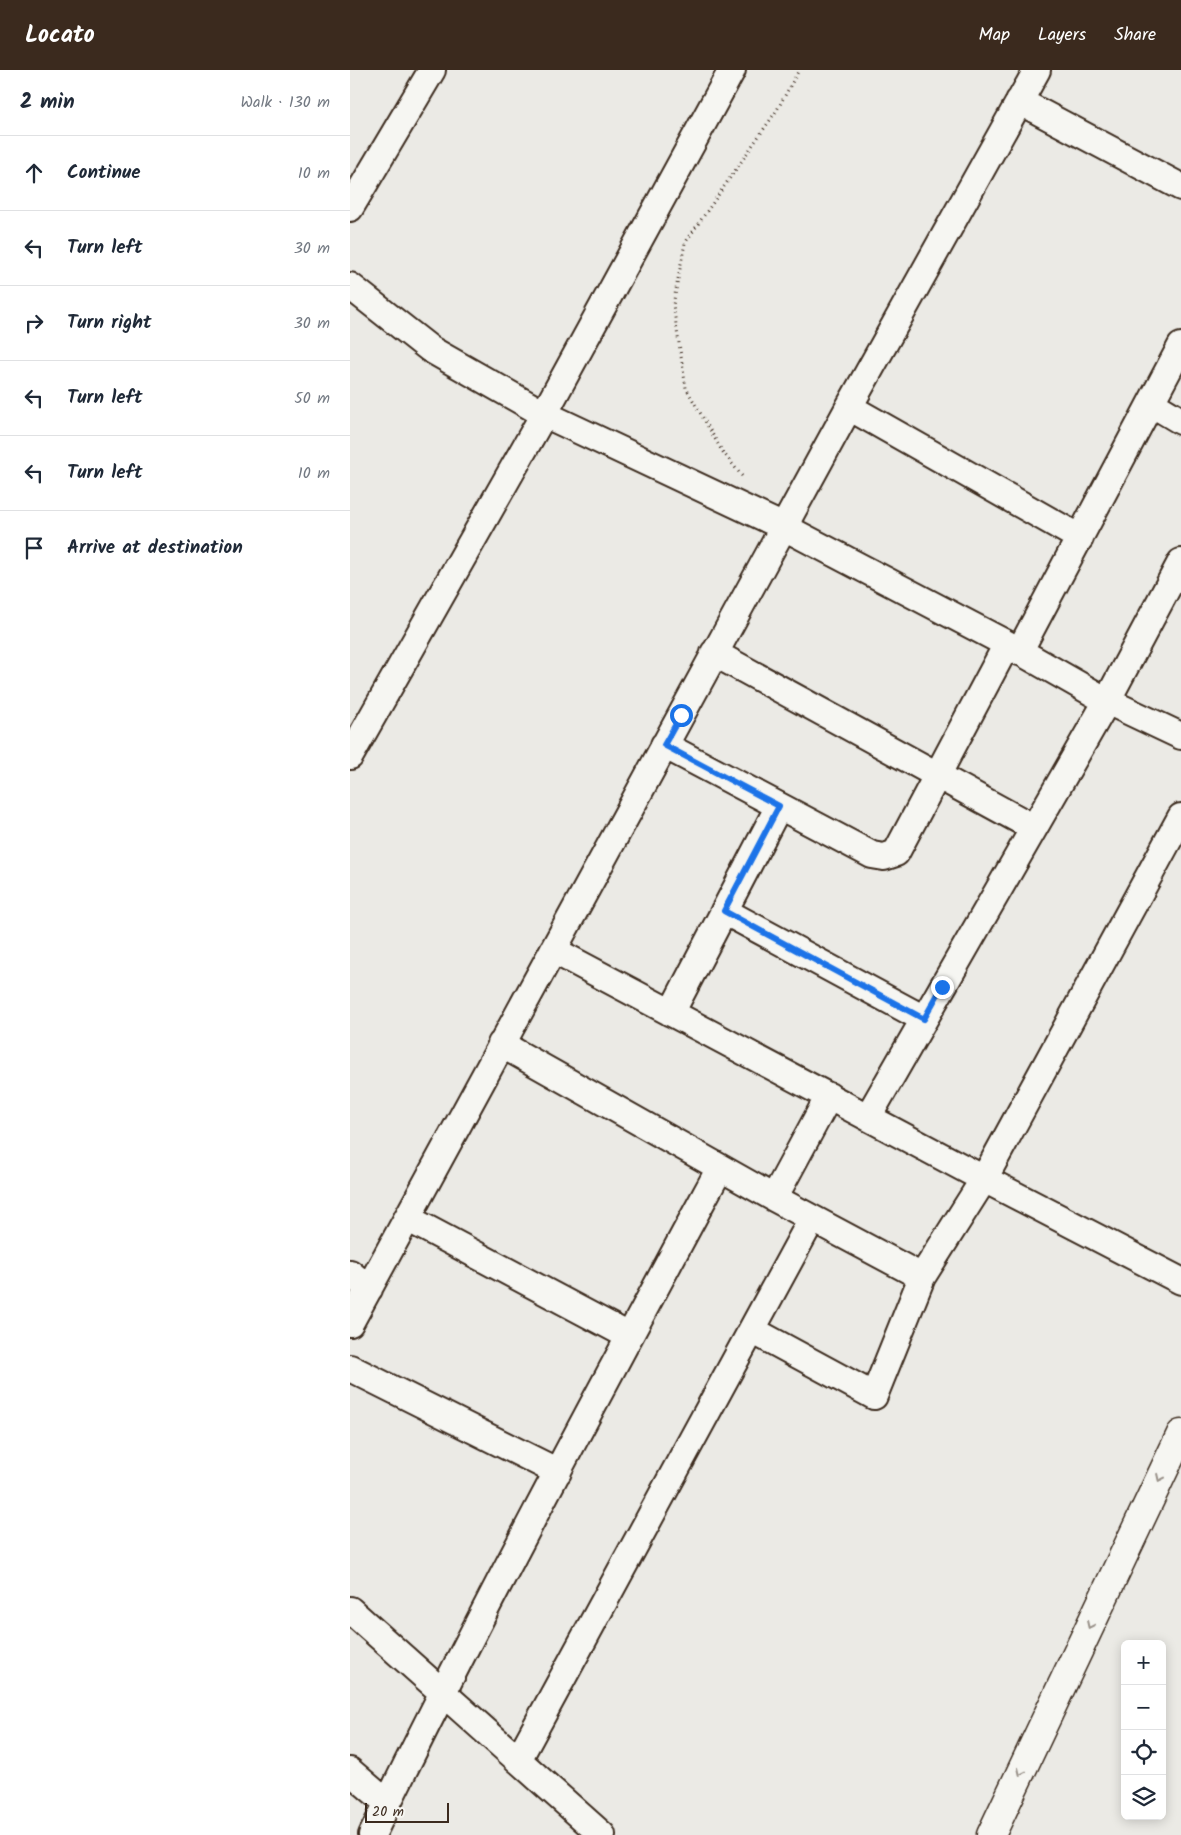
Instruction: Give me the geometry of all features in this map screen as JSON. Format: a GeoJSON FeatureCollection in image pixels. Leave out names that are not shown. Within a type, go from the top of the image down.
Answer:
{"type":"FeatureCollection","features":[{"type":"Feature","properties":{"kind":"highway"},"geometry":{"type":"LineString","coordinates":[[991,1835],[1181,1434]]}},
{"type":"Feature","properties":{"kind":"street"},"geometry":{"type":"LineString","coordinates":[[350,208],[432,70]]}},
{"type":"Feature","properties":{"kind":"street"},"geometry":{"type":"LineString","coordinates":[[350,756],[544,414],[732,70]]}},
{"type":"Feature","properties":{"kind":"street"},"geometry":{"type":"LineString","coordinates":[[350,1323],[359,1281],[407,1218],[849,407],[1037,70]]}},
{"type":"Feature","properties":{"kind":"street"},"geometry":{"type":"LineString","coordinates":[[1019,101],[1181,187]]}},
{"type":"Feature","properties":{"kind":"street"},"geometry":{"type":"LineString","coordinates":[[350,286],[430,349],[544,414],[784,527],[1013,648],[1106,701],[1181,736]]}},
{"type":"Feature","properties":{"kind":"street"},"geometry":{"type":"LineString","coordinates":[[664,745],[872,856],[884,857],[896,853],[937,776],[1080,538],[1181,346]]}},
{"type":"Feature","properties":{"kind":"street"},"geometry":{"type":"LineString","coordinates":[[1151,404],[1181,421]]}},
{"type":"Feature","properties":{"kind":"street"},"geometry":{"type":"LineString","coordinates":[[849,407],[1080,538]]}},
{"type":"Feature","properties":{"kind":"street"},"geometry":{"type":"LineString","coordinates":[[868,1117],[1106,701],[1181,562]]}},
{"type":"Feature","properties":{"kind":"street"},"geometry":{"type":"LineString","coordinates":[[714,653],[1034,828]]}},
{"type":"Feature","properties":{"kind":"street"},"geometry":{"type":"LineString","coordinates":[[671,1013],[779,806]]}},
{"type":"Feature","properties":{"kind":"street"},"geometry":{"type":"LineString","coordinates":[[752,1330],[874,1396],[922,1277],[984,1179],[1181,817]]}},
{"type":"Feature","properties":{"kind":"street"},"geometry":{"type":"LineString","coordinates":[[724,911],[924,1019]]}},
{"type":"Feature","properties":{"kind":"street"},"geometry":{"type":"LineString","coordinates":[[553,950],[984,1179],[1181,1281]]}},
{"type":"Feature","properties":{"kind":"street"},"geometry":{"type":"LineString","coordinates":[[502,1044],[774,1198],[922,1277]]}},
{"type":"Feature","properties":{"kind":"street"},"geometry":{"type":"LineString","coordinates":[[774,1198],[829,1096]]}},
{"type":"Feature","properties":{"kind":"street"},"geometry":{"type":"LineString","coordinates":[[372,1835],[442,1691],[629,1336],[720,1168]]}},
{"type":"Feature","properties":{"kind":"street"},"geometry":{"type":"LineString","coordinates":[[407,1218],[629,1336]]}},
{"type":"Feature","properties":{"kind":"street"},"geometry":{"type":"LineString","coordinates":[[518,1760],[812,1219]]}},
{"type":"Feature","properties":{"kind":"street"},"geometry":{"type":"LineString","coordinates":[[350,1368],[558,1472]]}},
{"type":"Feature","properties":{"kind":"street"},"geometry":{"type":"LineString","coordinates":[[350,1610],[602,1835]]}},
{"type":"Feature","properties":{"kind":"street"},"geometry":{"type":"LineString","coordinates":[[350,1771],[387,1804]]}},
{"type":"Feature","properties":{"kind":"path"},"geometry":{"type":"LineString","coordinates":[[746,481],[722,450],[686,388],[673,304],[685,242],[778,110],[799,70]]}},
{"type":"Feature","properties":{"kind":"route"},"geometry":{"type":"LineString","coordinates":[[681,715],[664,745],[779,806],[724,911],[924,1019],[942,987]]}}]}
